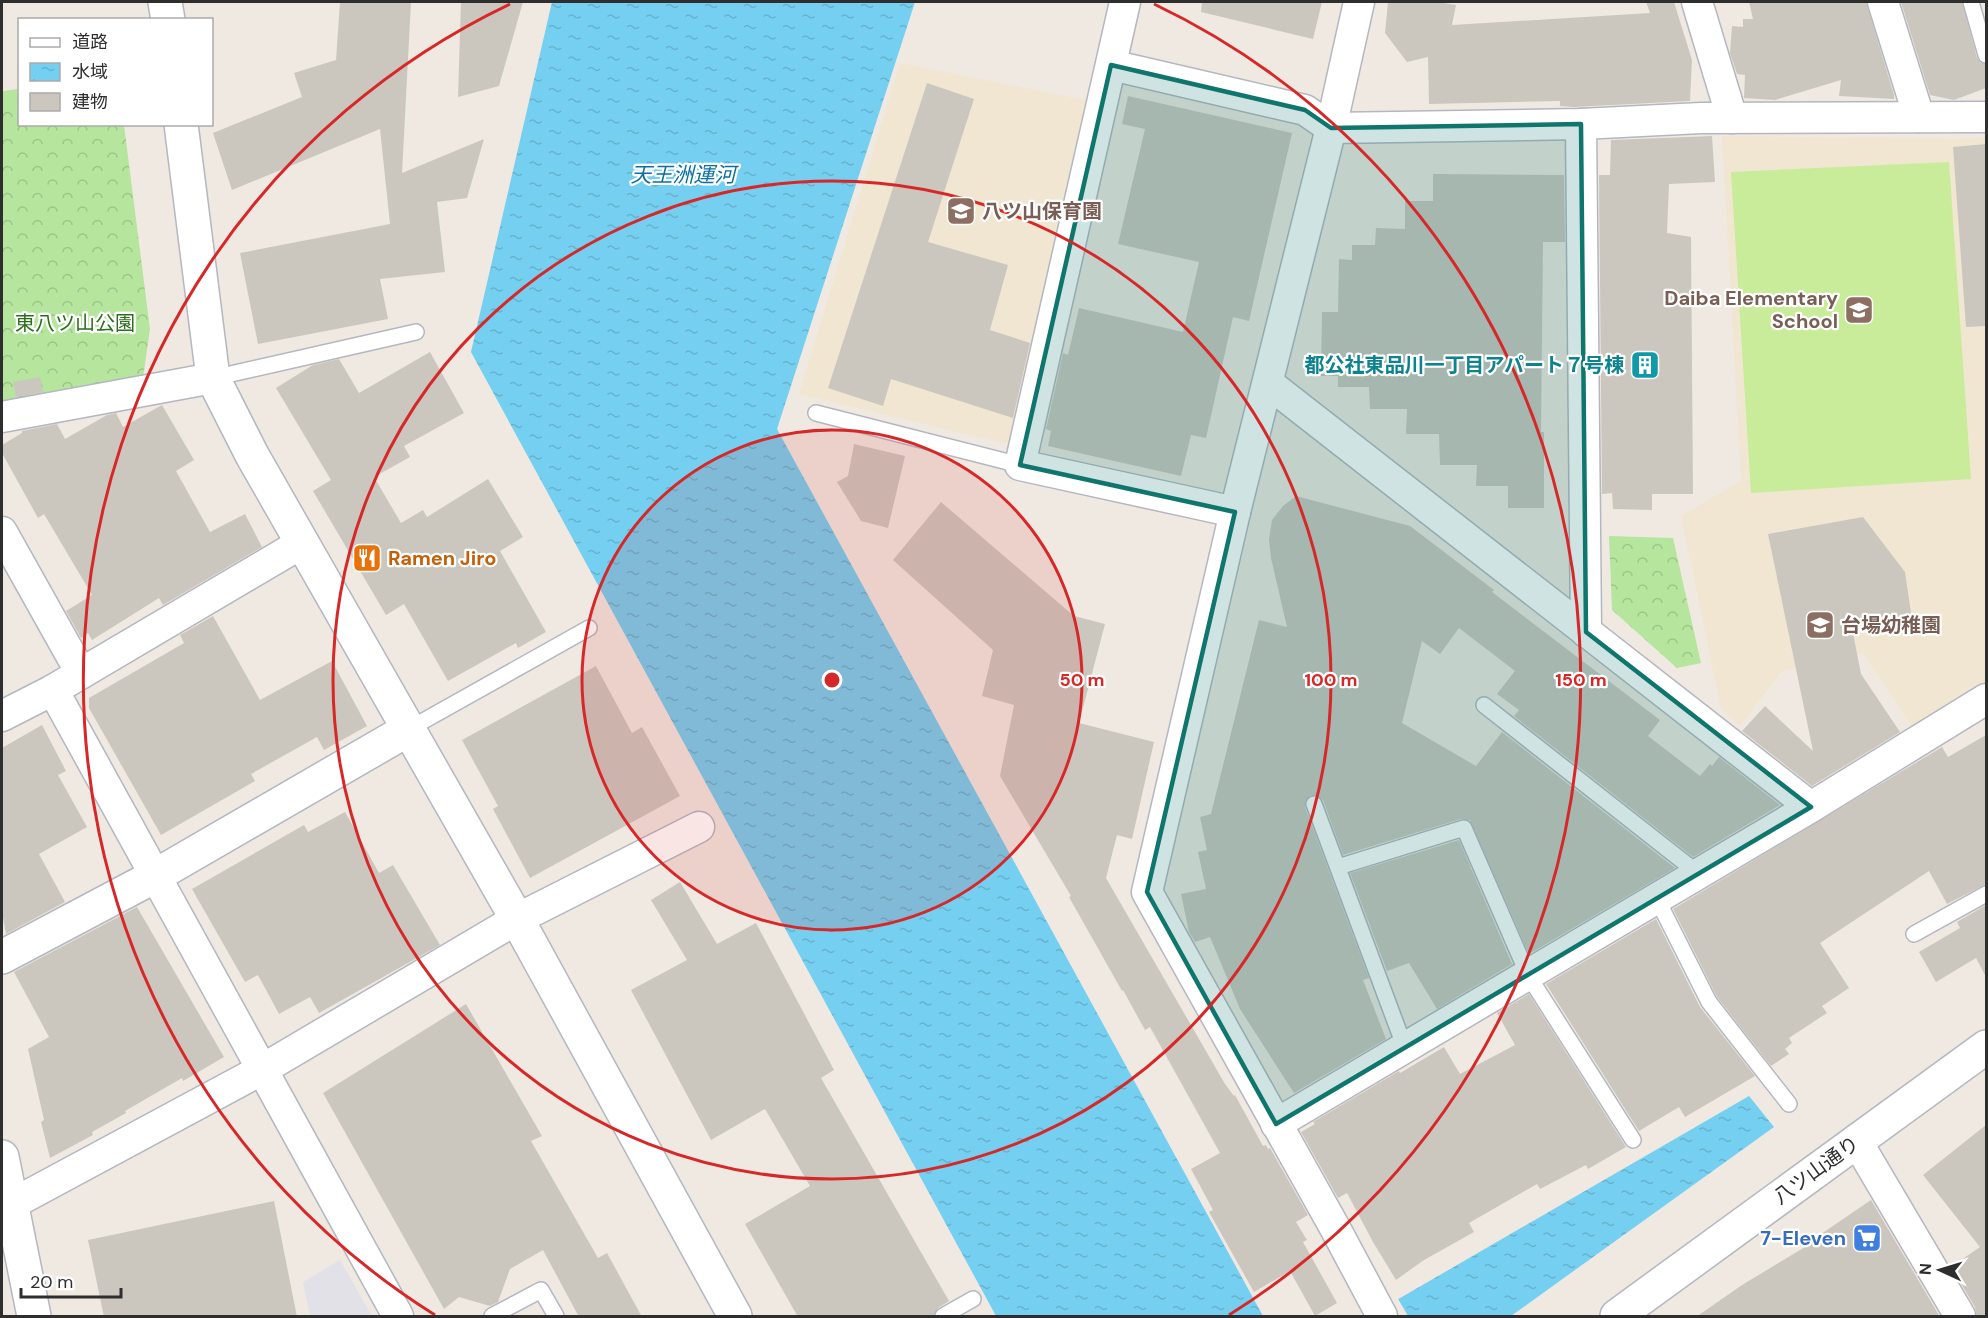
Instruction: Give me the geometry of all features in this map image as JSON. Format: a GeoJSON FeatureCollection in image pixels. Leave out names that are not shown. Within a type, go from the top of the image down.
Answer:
{"type":"FeatureCollection","features":[{"type":"Feature","properties":{"kind":"street"},"geometry":{"type":"LineString","coordinates":[[165,2],[168,18]]}},
{"type":"Feature","properties":{"kind":"street"},"geometry":{"type":"LineString","coordinates":[[1125,2],[1020,465],[1235,512]]}},
{"type":"Feature","properties":{"kind":"street"},"geometry":{"type":"LineString","coordinates":[[1359,2],[1331,128],[1235,512],[1147,892],[1335,1228],[1376,1306]]}},
{"type":"Feature","properties":{"kind":"street"},"geometry":{"type":"LineString","coordinates":[[1697,2],[1732,118]]}},
{"type":"Feature","properties":{"kind":"street"},"geometry":{"type":"LineString","coordinates":[[1883,2],[1919,117]]}},
{"type":"Feature","properties":{"kind":"street"},"geometry":{"type":"LineString","coordinates":[[1111,65],[1305,110],[1331,128],[1581,124],[1732,118],[1986,117]]}},
{"type":"Feature","properties":{"kind":"street"},"geometry":{"type":"LineString","coordinates":[[1581,124],[1586,632]]}},
{"type":"Feature","properties":{"kind":"street"},"geometry":{"type":"LineString","coordinates":[[181,126],[213,378],[252,455],[517,920],[735,1317]]}},
{"type":"Feature","properties":{"kind":"street"},"geometry":{"type":"LineString","coordinates":[[2,417],[213,378]]}},
{"type":"Feature","properties":{"kind":"street"},"geometry":{"type":"LineString","coordinates":[[1268,383],[1811,807]]}},
{"type":"Feature","properties":{"kind":"street"},"geometry":{"type":"LineString","coordinates":[[2,531],[81,673]]}},
{"type":"Feature","properties":{"kind":"street"},"geometry":{"type":"LineString","coordinates":[[2,716],[53,690],[302,543]]}},
{"type":"Feature","properties":{"kind":"street"},"geometry":{"type":"LineString","coordinates":[[53,690],[398,1317]]}},
{"type":"Feature","properties":{"kind":"street"},"geometry":{"type":"LineString","coordinates":[[1276,1124],[1811,807],[1986,699]]}},
{"type":"Feature","properties":{"kind":"street"},"geometry":{"type":"LineString","coordinates":[[2,957],[155,876],[409,729]]}},
{"type":"Feature","properties":{"kind":"street"},"geometry":{"type":"LineString","coordinates":[[12,1204],[263,1069],[517,920],[699,827]]}},
{"type":"Feature","properties":{"kind":"street","name":"八ツ山通り"},"geometry":{"type":"LineString","coordinates":[[1617,1317],[1986,1047]]}},
{"type":"Feature","properties":{"kind":"street"},"geometry":{"type":"LineString","coordinates":[[1856,1140],[1960,1317]]}},
{"type":"Feature","properties":{"kind":"street"},"geometry":{"type":"LineString","coordinates":[[2,1157],[34,1317]]}},
{"type":"Feature","properties":{"kind":"lane"},"geometry":{"type":"LineString","coordinates":[[1971,2],[1986,56]]}},
{"type":"Feature","properties":{"kind":"lane"},"geometry":{"type":"LineString","coordinates":[[213,378],[416,332]]}},
{"type":"Feature","properties":{"kind":"lane"},"geometry":{"type":"LineString","coordinates":[[816,413],[1020,465]]}},
{"type":"Feature","properties":{"kind":"lane"},"geometry":{"type":"LineString","coordinates":[[409,729],[590,628]]}},
{"type":"Feature","properties":{"kind":"lane"},"geometry":{"type":"LineString","coordinates":[[1484,705],[1699,874]]}},
{"type":"Feature","properties":{"kind":"lane"},"geometry":{"type":"LineString","coordinates":[[1314,804],[1406,1048]]}},
{"type":"Feature","properties":{"kind":"lane"},"geometry":{"type":"LineString","coordinates":[[1338,867],[1464,828],[1528,975],[1633,1140]]}},
{"type":"Feature","properties":{"kind":"lane"},"geometry":{"type":"LineString","coordinates":[[1914,934],[1986,894]]}},
{"type":"Feature","properties":{"kind":"lane"},"geometry":{"type":"LineString","coordinates":[[1657,898],[1710,1002],[1789,1104]]}},
{"type":"Feature","properties":{"kind":"lane"},"geometry":{"type":"LineString","coordinates":[[492,1317],[541,1290],[556,1317]]}},
{"type":"Feature","properties":{"kind":"lane"},"geometry":{"type":"LineString","coordinates":[[943,1317],[973,1299]]}},
{"type":"Feature","properties":{"kind":"highlighted area"},"geometry":{"type":"Polygon","coordinates":[[[1111,65],[1305,110],[1331,128],[1581,124],[1586,632],[1811,807],[1276,1124],[1147,892],[1235,512],[1020,465],[1111,65]]]}},
{"type":"Feature","properties":{"kind":"shaded area","name":"八ツ山保育園"},"geometry":{"type":"Polygon","coordinates":[[[900,63],[1094,102],[1008,444],[799,394],[900,63]]]}},
{"type":"Feature","properties":{"kind":"shaded area","name":"Daiba Elementary School"},"geometry":{"type":"Polygon","coordinates":[[[1722,136],[1986,138],[1986,681],[1913,728],[1863,653],[1782,671],[1740,726],[1721,708],[1681,516],[1741,481],[1722,136]]]}},
{"type":"Feature","properties":{"kind":"shaded area"},"geometry":{"type":"Polygon","coordinates":[[[340,1260],[372,1316],[310,1316],[303,1282],[340,1260]]]}},
{"type":"Feature","properties":{"kind":"green space","name":"東八ツ山公園"},"geometry":{"type":"Polygon","coordinates":[[[18,89],[18,126],[124,126],[150,329],[142,385],[2,412],[2,91],[18,89]]]}},
{"type":"Feature","properties":{"kind":"green space"},"geometry":{"type":"Polygon","coordinates":[[[1949,162],[1971,479],[1751,493],[1731,172],[1949,162]]]}},
{"type":"Feature","properties":{"kind":"green space"},"geometry":{"type":"Polygon","coordinates":[[[1609,536],[1673,538],[1701,663],[1677,668],[1612,610],[1609,536]]]}},
{"type":"Feature","properties":{"kind":"water","name":"天王洲運河"},"geometry":{"type":"Polygon","coordinates":[[[552,2],[915,2],[777,429],[1263,1316],[996,1316],[471,352],[552,2]]]}},
{"type":"Feature","properties":{"kind":"water"},"geometry":{"type":"Polygon","coordinates":[[[1749,1096],[1774,1127],[1511,1316],[1369,1316],[1749,1096]]]}},
{"type":"Feature","properties":{"kind":"pier"},"geometry":{"type":"Polygon","coordinates":[[[1397,1297],[1408,1316],[1366,1316],[1368,1314],[1397,1297]]]}},
{"type":"Feature","properties":{"kind":"building"},"geometry":{"type":"Polygon","coordinates":[[[340,2],[411,2],[402,173],[484,139],[467,198],[437,202],[445,272],[380,279],[388,319],[258,344],[240,253],[390,224],[380,129],[232,190],[213,133],[302,97],[294,73],[336,60],[340,2]]]}},
{"type":"Feature","properties":{"kind":"building"},"geometry":{"type":"Polygon","coordinates":[[[461,2],[523,2],[499,86],[458,97],[461,2]]]}},
{"type":"Feature","properties":{"kind":"building"},"geometry":{"type":"Polygon","coordinates":[[[1202,2],[1322,2],[1313,39],[1201,12],[1202,2]]]}},
{"type":"Feature","properties":{"kind":"building"},"geometry":{"type":"Polygon","coordinates":[[[1388,2],[1437,2],[1456,5],[1452,25],[1650,13],[1646,2],[1674,2],[1692,60],[1690,101],[1574,107],[1560,106],[1560,101],[1429,104],[1428,57],[1407,62],[1385,33],[1388,2]]]}},
{"type":"Feature","properties":{"kind":"building"},"geometry":{"type":"Polygon","coordinates":[[[1749,2],[1866,2],[1894,99],[1839,96],[1841,80],[1775,100],[1744,98],[1745,75],[1737,74],[1730,53],[1732,26],[1743,27],[1743,19],[1753,19],[1749,2]]]}},
{"type":"Feature","properties":{"kind":"building"},"geometry":{"type":"Polygon","coordinates":[[[1901,2],[1962,2],[1977,58],[1986,64],[1986,88],[1954,100],[1930,95],[1901,2]]]}},
{"type":"Feature","properties":{"kind":"building"},"geometry":{"type":"Polygon","coordinates":[[[927,83],[974,99],[928,242],[1008,265],[990,330],[1030,343],[1013,418],[891,379],[883,406],[828,388],[927,83]]]}},
{"type":"Feature","properties":{"kind":"building"},"geometry":{"type":"Polygon","coordinates":[[[1128,96],[1292,133],[1249,321],[1233,317],[1206,438],[1191,435],[1181,476],[1048,446],[1051,431],[1046,429],[1063,353],[1068,355],[1079,308],[1183,332],[1199,262],[1118,244],[1145,129],[1122,124],[1128,96]]]}},
{"type":"Feature","properties":{"kind":"building","name":"都公社東品川一丁目アパート７号棟"},"geometry":{"type":"Polygon","coordinates":[[[1712,136],[1715,182],[1669,184],[1667,233],[1691,237],[1693,494],[1652,494],[1652,510],[1613,509],[1612,493],[1602,494],[1599,175],[1610,175],[1611,140],[1712,136]]]}},
{"type":"Feature","properties":{"kind":"building"},"geometry":{"type":"Polygon","coordinates":[[[1986,144],[1986,326],[1966,327],[1953,147],[1986,144]]]}},
{"type":"Feature","properties":{"kind":"building"},"geometry":{"type":"Polygon","coordinates":[[[1433,174],[1564,175],[1565,242],[1543,242],[1541,432],[1544,432],[1544,508],[1508,508],[1508,486],[1476,486],[1477,465],[1440,465],[1439,434],[1406,434],[1407,409],[1370,409],[1369,387],[1338,387],[1338,376],[1321,376],[1322,312],[1338,312],[1339,259],[1352,260],[1352,245],[1375,245],[1376,228],[1405,229],[1405,201],[1433,201],[1433,174]]]}},
{"type":"Feature","properties":{"kind":"building"},"geometry":{"type":"Polygon","coordinates":[[[430,352],[464,413],[404,446],[410,457],[374,477],[401,523],[423,510],[427,517],[488,479],[523,537],[500,551],[546,632],[518,648],[516,643],[448,681],[404,604],[386,615],[313,491],[331,480],[276,388],[313,365],[339,359],[359,393],[430,352]]]}},
{"type":"Feature","properties":{"kind":"building"},"geometry":{"type":"Polygon","coordinates":[[[40,377],[43,392],[16,397],[13,382],[40,377]]]}},
{"type":"Feature","properties":{"kind":"building"},"geometry":{"type":"Polygon","coordinates":[[[162,405],[194,460],[176,471],[210,532],[245,514],[262,547],[163,605],[159,598],[92,640],[88,633],[81,638],[66,611],[92,595],[44,514],[38,518],[2,453],[2,445],[22,431],[57,424],[65,439],[107,415],[116,413],[123,427],[162,405]]]}},
{"type":"Feature","properties":{"kind":"building"},"geometry":{"type":"Polygon","coordinates":[[[854,444],[905,456],[888,528],[861,521],[837,482],[848,476],[854,444]]]}},
{"type":"Feature","properties":{"kind":"building"},"geometry":{"type":"Polygon","coordinates":[[[1296,496],[1410,526],[1494,590],[1492,592],[1660,720],[1648,736],[1700,776],[1719,757],[1780,805],[1693,857],[1514,716],[1519,710],[1497,694],[1515,671],[1459,628],[1440,654],[1422,641],[1402,723],[1476,766],[1502,732],[1675,868],[1529,954],[1470,820],[1461,819],[1343,855],[1323,800],[1316,795],[1310,795],[1305,802],[1305,807],[1369,978],[1363,980],[1386,1039],[1294,1093],[1240,1009],[1210,937],[1195,942],[1189,932],[1181,894],[1206,889],[1198,852],[1207,850],[1200,817],[1211,814],[1259,620],[1287,627],[1271,558],[1269,539],[1272,520],[1283,506],[1296,496]]]}},
{"type":"Feature","properties":{"kind":"building"},"geometry":{"type":"Polygon","coordinates":[[[941,502],[1074,616],[1105,624],[1079,723],[1154,742],[1132,839],[1117,835],[1106,878],[1225,1084],[1235,1095],[1263,1146],[1270,1148],[1308,1215],[1296,1222],[1307,1240],[1303,1242],[1337,1303],[1315,1316],[1290,1271],[1254,1292],[1209,1212],[1213,1210],[1191,1169],[1220,1153],[1150,1027],[1145,1030],[1069,897],[1071,896],[1000,776],[1014,705],[982,696],[993,650],[893,560],[941,502]]]}},
{"type":"Feature","properties":{"kind":"building"},"geometry":{"type":"Polygon","coordinates":[[[1863,517],[1905,572],[1912,620],[1851,623],[1861,674],[1900,732],[1812,786],[1742,731],[1765,706],[1813,751],[1768,534],[1863,517]]]}},
{"type":"Feature","properties":{"kind":"building"},"geometry":{"type":"Polygon","coordinates":[[[213,616],[260,700],[332,661],[367,726],[324,750],[317,737],[251,774],[255,781],[161,835],[89,708],[89,698],[184,643],[180,635],[213,616]]]}},
{"type":"Feature","properties":{"kind":"building"},"geometry":{"type":"Polygon","coordinates":[[[596,666],[632,733],[642,727],[680,796],[530,878],[493,809],[498,806],[462,740],[596,666]]]}},
{"type":"Feature","properties":{"kind":"building"},"geometry":{"type":"Polygon","coordinates":[[[42,725],[66,771],[58,775],[87,827],[39,854],[65,902],[6,934],[2,912],[2,748],[42,725]]]}},
{"type":"Feature","properties":{"kind":"building"},"geometry":{"type":"Polygon","coordinates":[[[1986,735],[1986,884],[1947,904],[1929,871],[1820,943],[1849,988],[1822,1006],[1827,1013],[1789,1038],[1792,1043],[1785,1049],[1789,1054],[1771,1066],[1717,997],[1673,909],[1942,747],[1948,757],[1986,735]]]}},
{"type":"Feature","properties":{"kind":"building"},"geometry":{"type":"Polygon","coordinates":[[[345,812],[379,873],[393,865],[440,945],[319,1013],[310,997],[279,1014],[258,975],[245,982],[192,889],[304,825],[308,832],[345,812]]]}},
{"type":"Feature","properties":{"kind":"building"},"geometry":{"type":"Polygon","coordinates":[[[1459,840],[1512,964],[1437,1009],[1409,963],[1387,971],[1350,873],[1459,840]]]}},
{"type":"Feature","properties":{"kind":"building"},"geometry":{"type":"Polygon","coordinates":[[[680,882],[717,944],[756,923],[834,1070],[821,1078],[949,1301],[938,1308],[933,1317],[798,1317],[745,1224],[810,1186],[765,1109],[711,1140],[631,990],[687,960],[651,900],[680,882]]]}},
{"type":"Feature","properties":{"kind":"building"},"geometry":{"type":"Polygon","coordinates":[[[1986,905],[1986,977],[1976,958],[1936,982],[1919,952],[1960,928],[1957,922],[1986,905]]]}},
{"type":"Feature","properties":{"kind":"building"},"geometry":{"type":"Polygon","coordinates":[[[137,907],[224,1057],[125,1111],[126,1113],[92,1132],[93,1135],[50,1158],[28,1049],[49,1037],[14,972],[137,907]]]}},
{"type":"Feature","properties":{"kind":"building"},"geometry":{"type":"Polygon","coordinates":[[[1656,919],[1700,1007],[1755,1076],[1685,1117],[1679,1107],[1639,1131],[1546,984],[1656,919]]]}},
{"type":"Feature","properties":{"kind":"building"},"geometry":{"type":"Polygon","coordinates":[[[1529,994],[1626,1147],[1588,1169],[1586,1165],[1540,1189],[1537,1184],[1469,1223],[1474,1232],[1424,1260],[1396,1280],[1347,1193],[1338,1198],[1301,1132],[1315,1124],[1313,1122],[1444,1047],[1460,1074],[1515,1045],[1497,1013],[1529,994]]]}},
{"type":"Feature","properties":{"kind":"building"},"geometry":{"type":"Polygon","coordinates":[[[466,1004],[542,1136],[531,1141],[598,1258],[607,1253],[642,1317],[579,1317],[543,1250],[510,1269],[498,1302],[490,1306],[459,1297],[444,1309],[323,1093],[466,1004]]]}},
{"type":"Feature","properties":{"kind":"building"},"geometry":{"type":"Polygon","coordinates":[[[1986,1125],[1986,1317],[1977,1317],[1975,1307],[1951,1267],[1980,1247],[1923,1175],[1986,1125]]]}},
{"type":"Feature","properties":{"kind":"building"},"geometry":{"type":"Polygon","coordinates":[[[1871,1200],[1940,1317],[1696,1317],[1742,1285],[1805,1247],[1871,1200]]]}},
{"type":"Feature","properties":{"kind":"building"},"geometry":{"type":"Polygon","coordinates":[[[274,1201],[297,1317],[104,1317],[88,1240],[274,1201]]]}},
{"type":"Feature","properties":{"kind":"place","name":"八ツ山保育園"},"geometry":{"type":"Point","coordinates":[961,211]}},
{"type":"Feature","properties":{"kind":"place","name":"Daiba Elementary School"},"geometry":{"type":"Point","coordinates":[1859,310]}},
{"type":"Feature","properties":{"kind":"place","name":"都公社東品川一丁目アパート７号棟"},"geometry":{"type":"Point","coordinates":[1645,365]}},
{"type":"Feature","properties":{"kind":"place","name":"Ramen Jiro"},"geometry":{"type":"Point","coordinates":[367,558]}},
{"type":"Feature","properties":{"kind":"place","name":"台場幼稚園"},"geometry":{"type":"Point","coordinates":[1820,625]}},
{"type":"Feature","properties":{"kind":"place","name":"7-Eleven"},"geometry":{"type":"Point","coordinates":[1867,1238]}}]}
